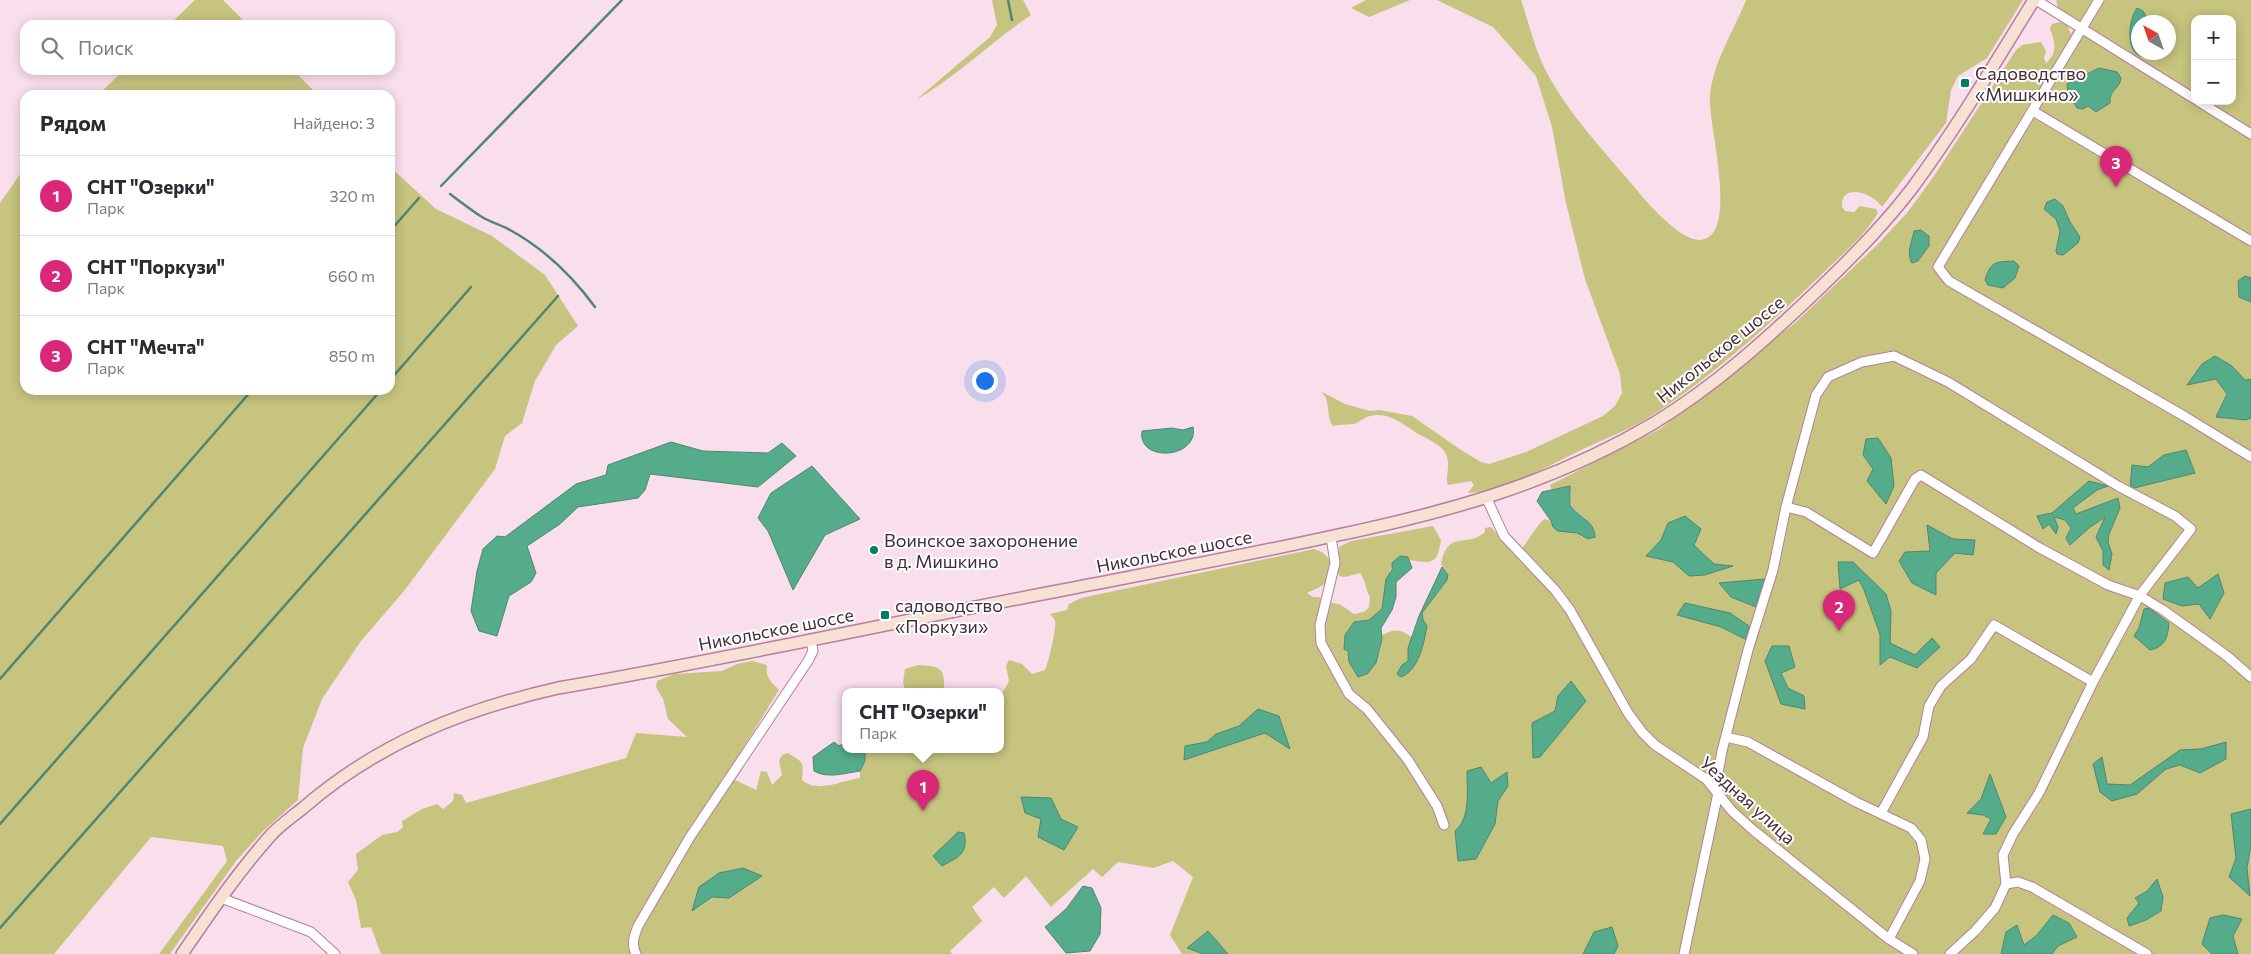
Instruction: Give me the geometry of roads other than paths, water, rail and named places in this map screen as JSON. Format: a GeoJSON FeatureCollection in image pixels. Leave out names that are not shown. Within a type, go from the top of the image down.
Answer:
{"type":"FeatureCollection","features":[{"type":"Feature","properties":{"kind":"main road","name":"Никольское шоссе"},"geometry":{"type":"LineString","coordinates":[[182,954],[221,898],[272,834],[342,777],[419,732],[463,714],[519,697],[811,641],[961,609],[1390,525],[1487,499],[1543,478],[1595,455],[1654,423],[1721,375],[1783,323],[1861,248],[1909,191],[1982,85],[2035,0]]}},
{"type":"Feature","properties":{"kind":"street"},"geometry":{"type":"LineString","coordinates":[[2035,0],[2191,97]]}},
{"type":"Feature","properties":{"kind":"street"},"geometry":{"type":"LineString","coordinates":[[2099,0],[1938,267],[1949,281],[2184,416],[2251,457]]}},
{"type":"Feature","properties":{"kind":"street"},"geometry":{"type":"LineString","coordinates":[[2204,105],[2251,134]]}},
{"type":"Feature","properties":{"kind":"street"},"geometry":{"type":"LineString","coordinates":[[2033,111],[2251,241]]}},
{"type":"Feature","properties":{"kind":"street"},"geometry":{"type":"LineString","coordinates":[[1684,954],[1718,793],[1717,779],[1726,737],[1748,650],[1773,570],[1786,507],[1816,395],[1828,378],[1862,362],[1894,356],[1948,382],[2118,486],[2175,516],[2191,529],[2140,596],[2093,682],[2039,793],[2013,834],[2003,856],[2006,884],[1995,908],[1975,931],[1950,954]]}},
{"type":"Feature","properties":{"kind":"street"},"geometry":{"type":"LineString","coordinates":[[1786,507],[1806,512],[1873,553],[1915,479],[1921,475],[2038,547],[2108,585],[2140,596],[2197,634],[2251,677]]}},
{"type":"Feature","properties":{"kind":"street","name":"Уездная улица"},"geometry":{"type":"LineString","coordinates":[[1487,499],[1504,536],[1555,590],[1570,610],[1628,713],[1642,732],[1655,745],[1706,779],[1732,811],[1753,830],[1889,939],[1913,954]]}},
{"type":"Feature","properties":{"kind":"street"},"geometry":{"type":"LineString","coordinates":[[1331,537],[1335,562],[1320,625],[1321,643],[1349,694],[1367,709],[1408,760],[1437,806],[1444,825]]}},
{"type":"Feature","properties":{"kind":"street"},"geometry":{"type":"LineString","coordinates":[[1881,813],[1923,737],[1929,706],[1941,686],[1970,659],[1994,625],[2093,682]]}},
{"type":"Feature","properties":{"kind":"street"},"geometry":{"type":"LineString","coordinates":[[636,954],[633,947],[634,935],[638,926],[690,837],[808,662],[812,651],[811,641]]}},
{"type":"Feature","properties":{"kind":"street"},"geometry":{"type":"LineString","coordinates":[[1726,737],[1748,742],[1856,802],[1911,828],[1921,840],[1925,859],[1920,881],[1889,939]]}},
{"type":"Feature","properties":{"kind":"street"},"geometry":{"type":"LineString","coordinates":[[2006,884],[2018,882],[2032,887],[2147,954]]}},
{"type":"Feature","properties":{"kind":"street"},"geometry":{"type":"LineString","coordinates":[[221,898],[311,932],[334,954]]}},
{"type":"Feature","properties":{"kind":"waterway"},"geometry":{"type":"LineString","coordinates":[[441,186],[622,0]]}},
{"type":"Feature","properties":{"kind":"waterway"},"geometry":{"type":"LineString","coordinates":[[1008,0],[1012,20]]}},
{"type":"Feature","properties":{"kind":"waterway"},"geometry":{"type":"LineString","coordinates":[[450,194],[482,217],[510,230],[546,254],[567,274],[595,307]]}},
{"type":"Feature","properties":{"kind":"waterway"},"geometry":{"type":"LineString","coordinates":[[395,225],[419,198]]}},
{"type":"Feature","properties":{"kind":"waterway"},"geometry":{"type":"LineString","coordinates":[[395,374],[471,287]]}},
{"type":"Feature","properties":{"kind":"waterway"},"geometry":{"type":"LineString","coordinates":[[0,928],[558,296]]}},
{"type":"Feature","properties":{"kind":"waterway"},"geometry":{"type":"LineString","coordinates":[[0,679],[248,395]]}},
{"type":"Feature","properties":{"kind":"waterway"},"geometry":{"type":"LineString","coordinates":[[0,824],[377,395]]}},
{"type":"Feature","properties":{"kind":"place","name":"Садоводство «Мишкино»"},"geometry":{"type":"Point","coordinates":[1965,83]}},
{"type":"Feature","properties":{"kind":"place","name":"СНТ \"Мечта\""},"geometry":{"type":"Point","coordinates":[2116,187]}},
{"type":"Feature","properties":{"kind":"place","name":"Воинское захоронение в д. Мишкино"},"geometry":{"type":"Point","coordinates":[874,550]}},
{"type":"Feature","properties":{"kind":"place","name":"садоводство «Поркузи»"},"geometry":{"type":"Point","coordinates":[885,615]}},
{"type":"Feature","properties":{"kind":"place","name":"СНТ \"Поркузи\""},"geometry":{"type":"Point","coordinates":[1839,631]}},
{"type":"Feature","properties":{"kind":"place","name":"СНТ \"Озерки\""},"geometry":{"type":"Point","coordinates":[923,811]}}]}
